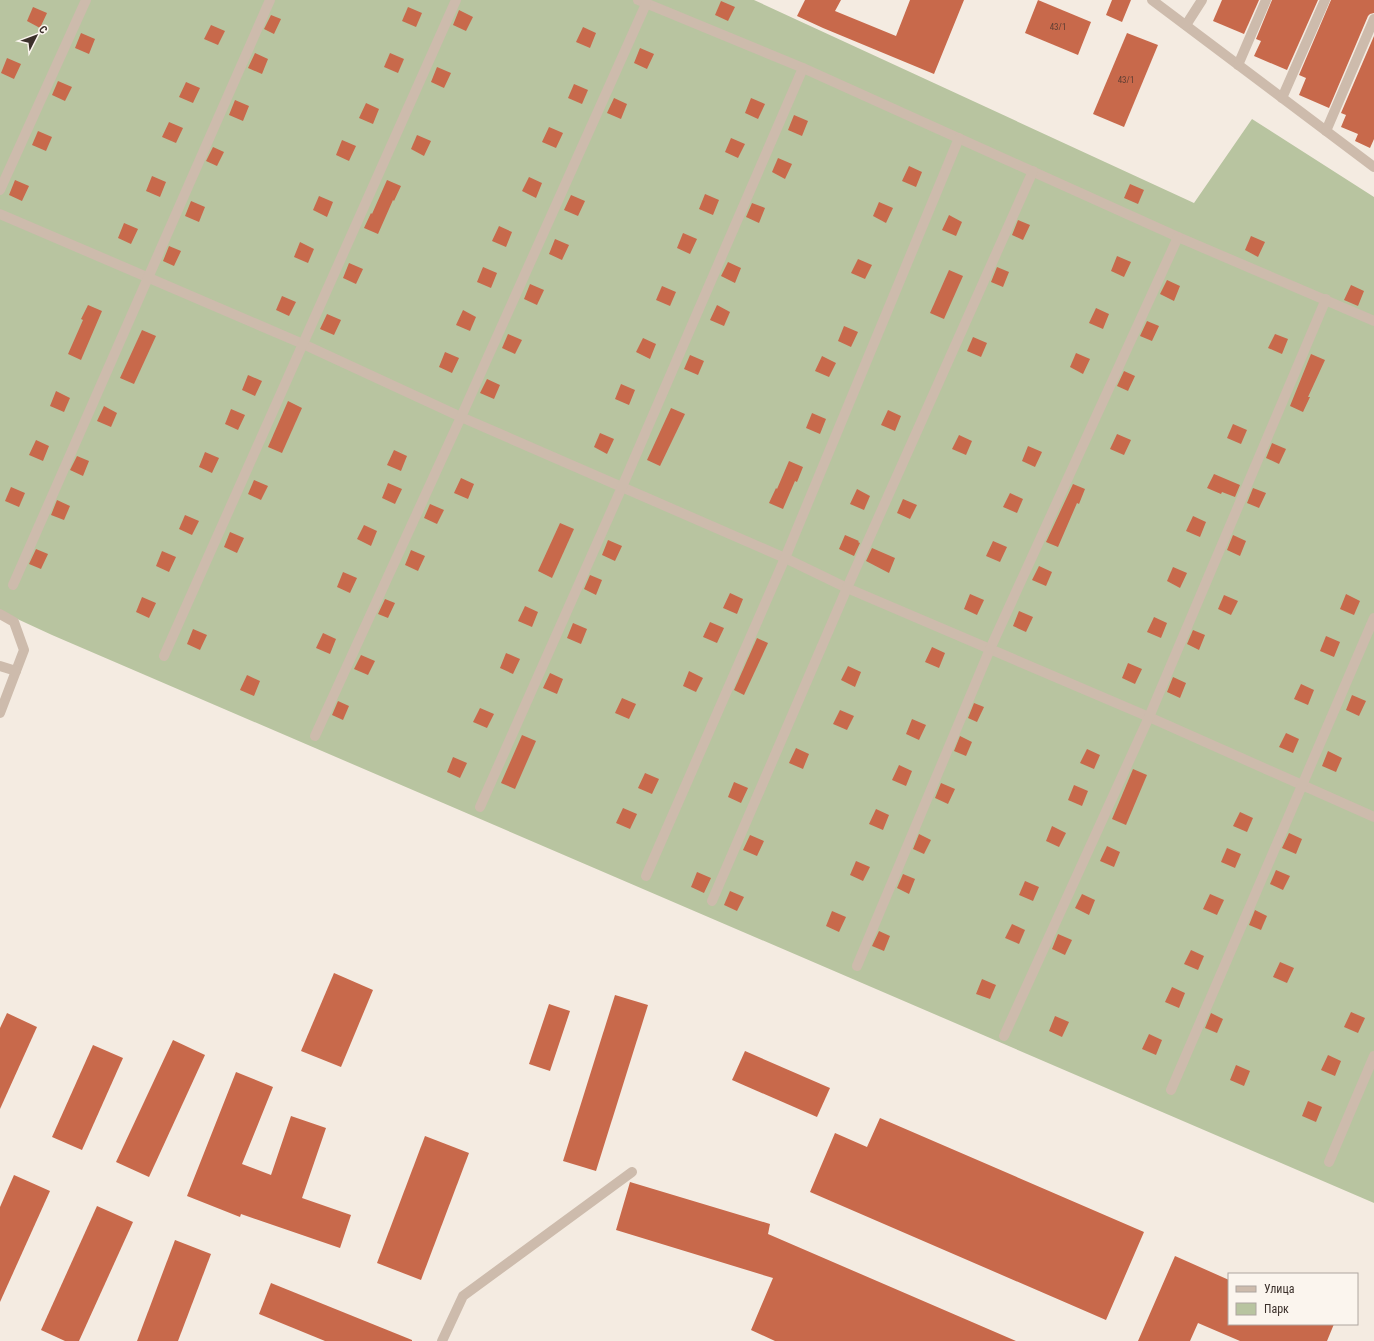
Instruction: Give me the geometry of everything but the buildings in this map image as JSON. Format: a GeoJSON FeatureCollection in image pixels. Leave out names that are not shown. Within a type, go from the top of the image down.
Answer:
{"type":"FeatureCollection","features":[{"type":"Feature","properties":{"kind":"street"},"geometry":{"type":"LineString","coordinates":[[0,190],[86,0]]}},
{"type":"Feature","properties":{"kind":"street"},"geometry":{"type":"LineString","coordinates":[[13,585],[270,0]]}},
{"type":"Feature","properties":{"kind":"street"},"geometry":{"type":"LineString","coordinates":[[164,656],[456,0]]}},
{"type":"Feature","properties":{"kind":"street"},"geometry":{"type":"LineString","coordinates":[[1152,0],[1374,166]]}},
{"type":"Feature","properties":{"kind":"street"},"geometry":{"type":"LineString","coordinates":[[1186,25],[1202,0]]}},
{"type":"Feature","properties":{"kind":"street"},"geometry":{"type":"LineString","coordinates":[[1238,65],[1266,0]]}},
{"type":"Feature","properties":{"kind":"street"},"geometry":{"type":"LineString","coordinates":[[1282,98],[1325,0]]}},
{"type":"Feature","properties":{"kind":"street"},"geometry":{"type":"LineString","coordinates":[[315,736],[461,417],[642,2],[803,68],[1178,237],[1374,320]]}},
{"type":"Feature","properties":{"kind":"street"},"geometry":{"type":"LineString","coordinates":[[1326,131],[1374,18]]}},
{"type":"Feature","properties":{"kind":"street"},"geometry":{"type":"LineString","coordinates":[[480,807],[622,487],[803,68]]}},
{"type":"Feature","properties":{"kind":"street"},"geometry":{"type":"LineString","coordinates":[[646,876],[785,558],[959,138]]}},
{"type":"Feature","properties":{"kind":"street"},"geometry":{"type":"LineString","coordinates":[[712,901],[847,588],[1033,172]]}},
{"type":"Feature","properties":{"kind":"street"},"geometry":{"type":"LineString","coordinates":[[0,214],[303,344],[461,417],[785,558],[847,588],[1149,717],[1374,817]]}},
{"type":"Feature","properties":{"kind":"street"},"geometry":{"type":"LineString","coordinates":[[857,966],[990,649],[1178,237]]}},
{"type":"Feature","properties":{"kind":"street"},"geometry":{"type":"LineString","coordinates":[[1004,1036],[1149,717],[1326,300]]}},
{"type":"Feature","properties":{"kind":"street"},"geometry":{"type":"LineString","coordinates":[[0,614],[14,622],[24,650],[0,713]]}},
{"type":"Feature","properties":{"kind":"street"},"geometry":{"type":"LineString","coordinates":[[1171,1090],[1374,618]]}},
{"type":"Feature","properties":{"kind":"street"},"geometry":{"type":"LineString","coordinates":[[0,666],[16,671]]}},
{"type":"Feature","properties":{"kind":"street"},"geometry":{"type":"LineString","coordinates":[[1329,1162],[1374,1056]]}},
{"type":"Feature","properties":{"kind":"street"},"geometry":{"type":"LineString","coordinates":[[442,1341],[463,1296],[632,1172]]}},
{"type":"Feature","properties":{"kind":"green space"},"geometry":{"type":"Polygon","coordinates":[[[0,0],[754,0],[1194,203],[1252,119],[1374,197],[1374,1203],[52,635],[0,611],[0,0]]]}}]}
